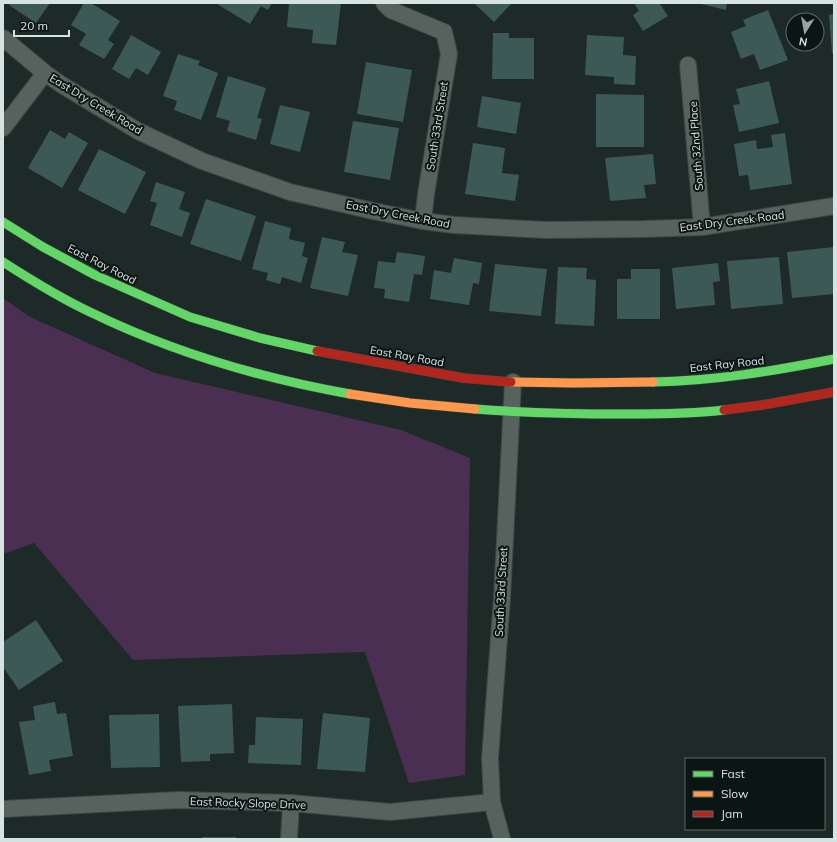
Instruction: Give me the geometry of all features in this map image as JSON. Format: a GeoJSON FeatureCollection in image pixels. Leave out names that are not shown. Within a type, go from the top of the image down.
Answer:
{"type":"FeatureCollection","features":[{"type":"Feature","properties":{"kind":"main road","name":"East Ray Road"},"geometry":{"type":"LineString","coordinates":[[3,222],[43,247],[120,287],[190,317],[233,331],[323,352],[463,378],[513,382],[653,382],[718,378],[780,370],[834,359]]}},
{"type":"Feature","properties":{"kind":"main road"},"geometry":{"type":"LineString","coordinates":[[3,262],[81,308],[192,354],[222,364],[319,389],[460,409],[510,413],[669,414],[720,410],[834,392]]}},
{"type":"Feature","properties":{"kind":"street","name":"South 33rd Street"},"geometry":{"type":"LineString","coordinates":[[384,3],[391,10],[444,32],[449,54],[423,221]]}},
{"type":"Feature","properties":{"kind":"street","name":"East Dry Creek Road"},"geometry":{"type":"LineString","coordinates":[[3,38],[45,73],[62,85],[138,131],[202,161],[290,192],[373,211],[423,221],[454,225],[546,230],[644,230],[702,227],[834,206]]}},
{"type":"Feature","properties":{"kind":"street","name":"South 32nd Place"},"geometry":{"type":"LineString","coordinates":[[688,65],[702,227]]}},
{"type":"Feature","properties":{"kind":"street"},"geometry":{"type":"LineString","coordinates":[[3,128],[45,73]]}},
{"type":"Feature","properties":{"kind":"street","name":"South 33rd Street"},"geometry":{"type":"LineString","coordinates":[[502,839],[492,802],[490,758],[502,598],[510,413],[513,382]]}},
{"type":"Feature","properties":{"kind":"street","name":"East Rocky Slope Drive"},"geometry":{"type":"LineString","coordinates":[[3,809],[178,800],[291,804],[390,812],[492,802]]}},
{"type":"Feature","properties":{"kind":"street"},"geometry":{"type":"LineString","coordinates":[[289,839],[291,804]]}},
{"type":"Feature","properties":{"kind":"shaded area"},"geometry":{"type":"Polygon","coordinates":[[[3,298],[30,317],[155,373],[401,430],[470,458],[465,775],[409,783],[365,652],[133,660],[34,543],[3,554],[3,298]]]}},
{"type":"Feature","properties":{"kind":"building"},"geometry":{"type":"Polygon","coordinates":[[[10,3],[50,3],[36,23],[9,5],[10,3]]]}},
{"type":"Feature","properties":{"kind":"building"},"geometry":{"type":"Polygon","coordinates":[[[84,3],[91,3],[120,21],[108,40],[114,44],[104,59],[79,45],[86,34],[71,25],[84,3]]]}},
{"type":"Feature","properties":{"kind":"building"},"geometry":{"type":"Polygon","coordinates":[[[217,3],[272,3],[268,10],[261,6],[250,24],[217,3]]]}},
{"type":"Feature","properties":{"kind":"building"},"geometry":{"type":"Polygon","coordinates":[[[289,3],[341,3],[336,45],[312,43],[313,30],[287,27],[289,3]]]}},
{"type":"Feature","properties":{"kind":"building"},"geometry":{"type":"Polygon","coordinates":[[[474,3],[512,3],[494,22],[474,3]]]}},
{"type":"Feature","properties":{"kind":"building"},"geometry":{"type":"Polygon","coordinates":[[[634,3],[662,3],[660,4],[668,16],[643,31],[633,15],[639,11],[634,3]]]}},
{"type":"Feature","properties":{"kind":"building"},"geometry":{"type":"Polygon","coordinates":[[[727,3],[726,10],[701,4],[727,3]]]}},
{"type":"Feature","properties":{"kind":"building"},"geometry":{"type":"Polygon","coordinates":[[[768,10],[788,60],[760,70],[754,54],[741,59],[731,32],[746,26],[743,20],[768,10]]]}},
{"type":"Feature","properties":{"kind":"building"},"geometry":{"type":"Polygon","coordinates":[[[834,14],[834,53],[832,53],[829,15],[834,14]]]}},
{"type":"Feature","properties":{"kind":"building"},"geometry":{"type":"Polygon","coordinates":[[[493,33],[509,33],[509,38],[534,38],[534,79],[492,79],[493,33]]]}},
{"type":"Feature","properties":{"kind":"building"},"geometry":{"type":"Polygon","coordinates":[[[131,35],[161,52],[148,75],[136,68],[129,79],[112,69],[131,35]]]}},
{"type":"Feature","properties":{"kind":"building"},"geometry":{"type":"Polygon","coordinates":[[[587,35],[624,37],[623,55],[636,56],[635,85],[614,84],[614,77],[585,75],[587,35]]]}},
{"type":"Feature","properties":{"kind":"building"},"geometry":{"type":"Polygon","coordinates":[[[178,54],[200,61],[198,65],[218,73],[201,120],[174,110],[177,101],[163,96],[178,54]]]}},
{"type":"Feature","properties":{"kind":"building"},"geometry":{"type":"Polygon","coordinates":[[[366,62],[412,70],[403,122],[357,114],[366,62]]]}},
{"type":"Feature","properties":{"kind":"building"},"geometry":{"type":"Polygon","coordinates":[[[228,76],[266,88],[257,118],[262,119],[256,140],[227,131],[230,121],[216,117],[228,76]]]}},
{"type":"Feature","properties":{"kind":"building"},"geometry":{"type":"Polygon","coordinates":[[[769,81],[779,123],[739,132],[733,105],[740,104],[736,89],[769,81]]]}},
{"type":"Feature","properties":{"kind":"building"},"geometry":{"type":"Polygon","coordinates":[[[596,94],[644,95],[644,147],[596,147],[596,94]]]}},
{"type":"Feature","properties":{"kind":"building"},"geometry":{"type":"Polygon","coordinates":[[[482,96],[521,103],[516,134],[477,127],[482,96]]]}},
{"type":"Feature","properties":{"kind":"building"},"geometry":{"type":"Polygon","coordinates":[[[280,105],[310,112],[300,152],[270,144],[280,105]]]}},
{"type":"Feature","properties":{"kind":"building"},"geometry":{"type":"Polygon","coordinates":[[[353,121],[399,128],[390,180],[344,172],[353,121]]]}},
{"type":"Feature","properties":{"kind":"building"},"geometry":{"type":"Polygon","coordinates":[[[50,130],[65,139],[69,132],[88,143],[62,188],[28,168],[50,130]]]}},
{"type":"Feature","properties":{"kind":"building"},"geometry":{"type":"Polygon","coordinates":[[[785,133],[792,184],[750,190],[748,175],[739,176],[734,144],[756,140],[757,149],[773,147],[771,135],[785,133]]]}},
{"type":"Feature","properties":{"kind":"building"},"geometry":{"type":"Polygon","coordinates":[[[473,143],[505,148],[502,173],[519,175],[515,201],[465,194],[473,143]]]}},
{"type":"Feature","properties":{"kind":"building"},"geometry":{"type":"Polygon","coordinates":[[[99,149],[146,172],[125,214],[78,190],[99,149]]]}},
{"type":"Feature","properties":{"kind":"building"},"geometry":{"type":"Polygon","coordinates":[[[653,154],[656,184],[644,185],[646,198],[610,201],[605,158],[653,154]]]}},
{"type":"Feature","properties":{"kind":"building"},"geometry":{"type":"Polygon","coordinates":[[[156,182],[185,192],[179,209],[190,213],[182,237],[150,225],[157,203],[150,201],[156,182]]]}},
{"type":"Feature","properties":{"kind":"building"},"geometry":{"type":"Polygon","coordinates":[[[206,199],[256,216],[241,261],[190,244],[206,199]]]}},
{"type":"Feature","properties":{"kind":"building"},"geometry":{"type":"Polygon","coordinates":[[[265,221],[291,228],[289,239],[305,243],[302,256],[308,258],[301,283],[282,277],[280,284],[266,280],[268,273],[252,269],[265,221]]]}},
{"type":"Feature","properties":{"kind":"building"},"geometry":{"type":"Polygon","coordinates":[[[322,237],[345,242],[342,252],[358,255],[348,296],[310,288],[322,237]]]}},
{"type":"Feature","properties":{"kind":"building"},"geometry":{"type":"Polygon","coordinates":[[[834,247],[834,294],[792,298],[787,252],[834,247]]]}},
{"type":"Feature","properties":{"kind":"building"},"geometry":{"type":"Polygon","coordinates":[[[397,252],[425,256],[422,275],[414,274],[409,302],[384,298],[385,289],[374,288],[378,261],[395,263],[397,252]]]}},
{"type":"Feature","properties":{"kind":"building"},"geometry":{"type":"Polygon","coordinates":[[[779,257],[783,304],[731,309],[727,261],[779,257]]]}},
{"type":"Feature","properties":{"kind":"building"},"geometry":{"type":"Polygon","coordinates":[[[454,258],[482,263],[479,284],[473,283],[469,305],[430,299],[434,270],[451,273],[454,258]]]}},
{"type":"Feature","properties":{"kind":"building"},"geometry":{"type":"Polygon","coordinates":[[[718,263],[720,281],[713,282],[715,305],[676,309],[672,268],[718,263]]]}},
{"type":"Feature","properties":{"kind":"building"},"geometry":{"type":"Polygon","coordinates":[[[495,264],[547,269],[541,316],[489,311],[495,264]]]}},
{"type":"Feature","properties":{"kind":"building"},"geometry":{"type":"Polygon","coordinates":[[[558,267],[587,268],[586,279],[596,280],[594,326],[555,324],[558,267]]]}},
{"type":"Feature","properties":{"kind":"building"},"geometry":{"type":"Polygon","coordinates":[[[631,269],[660,269],[660,319],[617,319],[617,279],[631,279],[631,269]]]}},
{"type":"Feature","properties":{"kind":"building"},"geometry":{"type":"Polygon","coordinates":[[[36,620],[63,661],[19,690],[3,667],[3,642],[36,620]]]}},
{"type":"Feature","properties":{"kind":"building"},"geometry":{"type":"Polygon","coordinates":[[[55,702],[57,714],[66,713],[73,756],[49,760],[51,771],[29,775],[19,722],[35,720],[33,706],[55,702]]]}},
{"type":"Feature","properties":{"kind":"building"},"geometry":{"type":"Polygon","coordinates":[[[232,704],[234,753],[210,754],[210,761],[181,762],[178,706],[232,704]]]}},
{"type":"Feature","properties":{"kind":"building"},"geometry":{"type":"Polygon","coordinates":[[[323,713],[370,718],[365,772],[317,769],[323,713]]]}},
{"type":"Feature","properties":{"kind":"building"},"geometry":{"type":"Polygon","coordinates":[[[159,714],[160,767],[111,768],[109,715],[159,714]]]}},
{"type":"Feature","properties":{"kind":"building"},"geometry":{"type":"Polygon","coordinates":[[[256,717],[303,719],[301,765],[248,763],[249,745],[255,745],[256,717]]]}},
{"type":"Feature","properties":{"kind":"building"},"geometry":{"type":"Polygon","coordinates":[[[202,837],[236,837],[236,839],[202,839],[202,837]]]}},
{"type":"Feature","properties":{"kind":"traffic: fast"},"geometry":{"type":"LineString","coordinates":[[3,222],[43,247],[95,275],[190,317],[260,338],[317,351]]}},
{"type":"Feature","properties":{"kind":"traffic: fast"},"geometry":{"type":"LineString","coordinates":[[3,262],[79,307],[153,339],[250,372],[316,388],[350,394]]}},
{"type":"Feature","properties":{"kind":"traffic: fast"},"geometry":{"type":"LineString","coordinates":[[653,382],[699,380],[744,375],[834,359]]}},
{"type":"Feature","properties":{"kind":"traffic: fast"},"geometry":{"type":"LineString","coordinates":[[475,409],[608,414],[676,414],[724,410]]}},
{"type":"Feature","properties":{"kind":"traffic: slow"},"geometry":{"type":"LineString","coordinates":[[511,382],[653,382]]}},
{"type":"Feature","properties":{"kind":"traffic: slow"},"geometry":{"type":"LineString","coordinates":[[350,394],[410,403],[475,409]]}},
{"type":"Feature","properties":{"kind":"traffic: jam"},"geometry":{"type":"LineString","coordinates":[[317,351],[463,378],[511,382]]}},
{"type":"Feature","properties":{"kind":"traffic: jam"},"geometry":{"type":"LineString","coordinates":[[724,410],[762,405],[834,392]]}}]}
